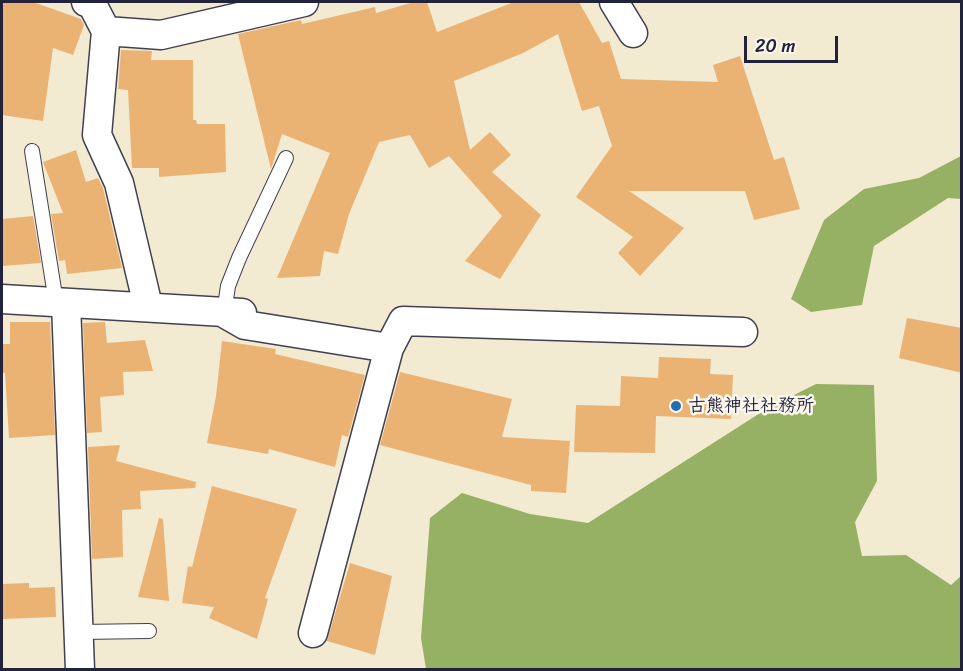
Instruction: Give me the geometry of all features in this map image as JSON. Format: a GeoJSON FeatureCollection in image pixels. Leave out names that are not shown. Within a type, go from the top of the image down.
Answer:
{"type":"FeatureCollection","features":[{"type":"Feature","properties":{"kind":"street"},"geometry":{"type":"LineString","coordinates":[[86,2],[92,4],[106,31],[97,135],[120,183],[148,306]]}},
{"type":"Feature","properties":{"kind":"street"},"geometry":{"type":"LineString","coordinates":[[106,31],[161,35],[304,2]]}},
{"type":"Feature","properties":{"kind":"street"},"geometry":{"type":"LineString","coordinates":[[614,2],[633,33]]}},
{"type":"Feature","properties":{"kind":"street"},"geometry":{"type":"LineString","coordinates":[[2,299],[268,314]]}},
{"type":"Feature","properties":{"kind":"street"},"geometry":{"type":"LineString","coordinates":[[61,302],[80,669]]}},
{"type":"Feature","properties":{"kind":"street"},"geometry":{"type":"LineString","coordinates":[[313,633],[389,348],[403,309],[743,332]]}},
{"type":"Feature","properties":{"kind":"street"},"geometry":{"type":"LineString","coordinates":[[224,313],[245,325],[389,348]]}},
{"type":"Feature","properties":{"kind":"lane"},"geometry":{"type":"LineString","coordinates":[[32,151],[61,302]]}},
{"type":"Feature","properties":{"kind":"lane"},"geometry":{"type":"LineString","coordinates":[[224,313],[228,286],[239,258],[286,158]]}},
{"type":"Feature","properties":{"kind":"lane"},"geometry":{"type":"LineString","coordinates":[[79,632],[149,631]]}},
{"type":"Feature","properties":{"kind":"green space"},"geometry":{"type":"Polygon","coordinates":[[[961,156],[961,199],[948,198],[874,246],[862,305],[811,312],[791,299],[824,220],[864,189],[919,178],[961,156]]]}},
{"type":"Feature","properties":{"kind":"green space"},"geometry":{"type":"Polygon","coordinates":[[[816,384],[874,385],[877,481],[855,522],[862,556],[906,555],[951,585],[961,576],[961,669],[426,669],[421,638],[430,518],[462,493],[530,514],[588,523],[768,408],[816,384]]]}},
{"type":"Feature","properties":{"kind":"building"},"geometry":{"type":"Polygon","coordinates":[[[2,2],[33,2],[81,19],[84,25],[73,55],[53,48],[43,121],[2,115],[2,2]]]}},
{"type":"Feature","properties":{"kind":"building"},"geometry":{"type":"Polygon","coordinates":[[[414,2],[427,2],[437,32],[514,2],[579,2],[602,43],[609,41],[621,79],[718,82],[713,65],[740,56],[774,160],[784,157],[800,209],[754,220],[745,191],[629,191],[684,228],[640,276],[618,253],[633,237],[576,197],[612,146],[599,106],[582,111],[558,34],[523,53],[454,81],[470,150],[490,132],[511,155],[492,172],[541,215],[500,279],[465,261],[502,216],[449,156],[429,168],[410,135],[379,142],[349,214],[338,254],[324,251],[320,276],[277,278],[330,153],[282,134],[271,169],[238,34],[301,20],[302,24],[375,7],[376,13],[414,2]]]}},
{"type":"Feature","properties":{"kind":"building"},"geometry":{"type":"Polygon","coordinates":[[[121,50],[152,51],[151,60],[193,60],[193,120],[196,120],[197,124],[225,124],[226,172],[159,177],[159,168],[132,168],[128,90],[118,89],[121,50]]]}},
{"type":"Feature","properties":{"kind":"building"},"geometry":{"type":"Polygon","coordinates":[[[76,150],[86,182],[98,178],[103,188],[122,268],[67,274],[65,260],[59,261],[51,214],[63,213],[43,162],[76,150]]]}},
{"type":"Feature","properties":{"kind":"building"},"geometry":{"type":"Polygon","coordinates":[[[33,216],[41,263],[2,266],[2,219],[33,216]]]}},
{"type":"Feature","properties":{"kind":"building"},"geometry":{"type":"Polygon","coordinates":[[[907,318],[962,328],[962,373],[899,358],[907,318]]]}},
{"type":"Feature","properties":{"kind":"building"},"geometry":{"type":"Polygon","coordinates":[[[10,322],[50,322],[55,435],[9,438],[5,373],[2,373],[2,344],[10,344],[10,322]]]}},
{"type":"Feature","properties":{"kind":"building"},"geometry":{"type":"Polygon","coordinates":[[[105,322],[107,343],[145,340],[153,371],[123,372],[124,395],[100,397],[102,432],[87,433],[83,323],[105,322]]]}},
{"type":"Feature","properties":{"kind":"building"},"geometry":{"type":"Polygon","coordinates":[[[222,341],[276,349],[275,354],[365,375],[348,437],[342,435],[335,467],[269,449],[268,454],[207,443],[216,396],[222,341]]]}},
{"type":"Feature","properties":{"kind":"building","name":"古熊神社社務所"},"geometry":{"type":"Polygon","coordinates":[[[659,357],[711,359],[710,374],[733,375],[731,419],[656,416],[655,453],[574,452],[576,405],[620,406],[621,376],[658,378],[659,357]]]}},
{"type":"Feature","properties":{"kind":"building"},"geometry":{"type":"Polygon","coordinates":[[[400,372],[512,399],[502,437],[570,441],[566,493],[531,491],[531,485],[380,445],[400,372]]]}},
{"type":"Feature","properties":{"kind":"building"},"geometry":{"type":"Polygon","coordinates":[[[120,445],[116,461],[196,482],[195,488],[140,491],[141,509],[122,510],[123,557],[92,559],[88,447],[120,445]]]}},
{"type":"Feature","properties":{"kind":"building"},"geometry":{"type":"Polygon","coordinates":[[[212,486],[297,509],[265,598],[268,599],[257,639],[209,618],[214,607],[182,603],[188,566],[192,567],[212,486]]]}},
{"type":"Feature","properties":{"kind":"building"},"geometry":{"type":"Polygon","coordinates":[[[159,518],[163,519],[169,601],[138,597],[159,518]]]}},
{"type":"Feature","properties":{"kind":"building"},"geometry":{"type":"Polygon","coordinates":[[[350,563],[392,576],[375,655],[327,641],[350,563]]]}},
{"type":"Feature","properties":{"kind":"building"},"geometry":{"type":"Polygon","coordinates":[[[29,583],[29,588],[55,587],[56,617],[3,619],[2,584],[29,583]]]}},
{"type":"Feature","properties":{"kind":"place","name":"古熊神社社務所"},"geometry":{"type":"Point","coordinates":[676,406]}}]}
